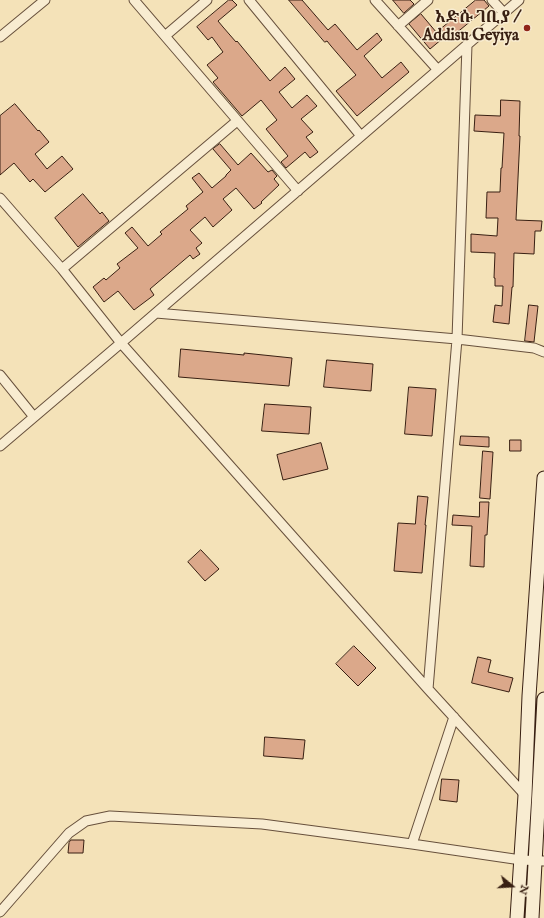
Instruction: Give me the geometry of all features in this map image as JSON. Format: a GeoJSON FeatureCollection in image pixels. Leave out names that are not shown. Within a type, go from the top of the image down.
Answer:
{"type":"FeatureCollection","features":[{"type":"Feature","properties":{"kind":"main road"},"geometry":{"type":"LineString","coordinates":[[517,918],[525,795],[529,696],[544,478]]}},
{"type":"Feature","properties":{"kind":"main road"},"geometry":{"type":"LineString","coordinates":[[532,918],[539,861],[544,698]]}},
{"type":"Feature","properties":{"kind":"street"},"geometry":{"type":"LineString","coordinates":[[0,37],[45,0]]}},
{"type":"Feature","properties":{"kind":"street"},"geometry":{"type":"LineString","coordinates":[[134,0],[298,191]]}},
{"type":"Feature","properties":{"kind":"street"},"geometry":{"type":"LineString","coordinates":[[165,36],[207,0]]}},
{"type":"Feature","properties":{"kind":"street"},"geometry":{"type":"LineString","coordinates":[[249,0],[361,136]]}},
{"type":"Feature","properties":{"kind":"street"},"geometry":{"type":"LineString","coordinates":[[375,0],[438,70]]}},
{"type":"Feature","properties":{"kind":"street"},"geometry":{"type":"LineString","coordinates":[[398,26],[428,0]]}},
{"type":"Feature","properties":{"kind":"street"},"geometry":{"type":"LineString","coordinates":[[492,0],[504,13]]}},
{"type":"Feature","properties":{"kind":"street"},"geometry":{"type":"LineString","coordinates":[[0,446],[519,0]]}},
{"type":"Feature","properties":{"kind":"street"},"geometry":{"type":"LineString","coordinates":[[428,689],[457,339],[467,45]]}},
{"type":"Feature","properties":{"kind":"street"},"geometry":{"type":"LineString","coordinates":[[62,269],[237,121]]}},
{"type":"Feature","properties":{"kind":"street"},"geometry":{"type":"LineString","coordinates":[[0,198],[62,269],[121,343],[428,689],[525,795]]}},
{"type":"Feature","properties":{"kind":"street"},"geometry":{"type":"LineString","coordinates":[[156,313],[457,339],[534,348],[544,352]]}},
{"type":"Feature","properties":{"kind":"street"},"geometry":{"type":"LineString","coordinates":[[534,348],[544,345]]}},
{"type":"Feature","properties":{"kind":"street"},"geometry":{"type":"LineString","coordinates":[[0,375],[34,416]]}},
{"type":"Feature","properties":{"kind":"street"},"geometry":{"type":"LineString","coordinates":[[529,696],[544,698]]}},
{"type":"Feature","properties":{"kind":"street"},"geometry":{"type":"LineString","coordinates":[[412,844],[454,717]]}},
{"type":"Feature","properties":{"kind":"street"},"geometry":{"type":"LineString","coordinates":[[0,912],[69,833],[86,821],[110,816],[262,824],[520,860],[539,861]]}},
{"type":"Feature","properties":{"kind":"building"},"geometry":{"type":"Polygon","coordinates":[[[229,0],[232,0],[237,5],[218,21],[236,42],[237,41],[270,81],[285,67],[295,79],[279,92],[292,108],[307,95],[317,106],[301,119],[313,132],[306,137],[318,152],[310,158],[305,152],[286,168],[281,162],[288,156],[266,129],[277,120],[261,100],[242,116],[213,82],[218,78],[207,65],[223,52],[212,37],[208,40],[197,27],[229,0]]]}},
{"type":"Feature","properties":{"kind":"building"},"geometry":{"type":"Polygon","coordinates":[[[289,0],[302,0],[328,30],[335,24],[357,50],[377,33],[382,40],[364,56],[382,78],[401,62],[409,72],[357,116],[336,91],[356,75],[289,0]]]}},
{"type":"Feature","properties":{"kind":"building"},"geometry":{"type":"Polygon","coordinates":[[[393,0],[410,0],[414,4],[404,13],[393,0]]]}},
{"type":"Feature","properties":{"kind":"building"},"geometry":{"type":"Polygon","coordinates":[[[476,0],[484,0],[489,6],[449,39],[441,29],[476,0]]]}},
{"type":"Feature","properties":{"kind":"building"},"geometry":{"type":"Polygon","coordinates":[[[421,14],[442,39],[430,49],[409,24],[421,14]]]}},
{"type":"Feature","properties":{"kind":"building"},"geometry":{"type":"Polygon","coordinates":[[[501,100],[520,101],[516,220],[542,221],[541,231],[535,231],[534,254],[514,253],[513,287],[509,324],[493,322],[495,305],[502,306],[503,286],[495,286],[495,253],[471,252],[471,234],[497,236],[498,218],[486,218],[487,192],[500,192],[504,133],[474,131],[475,115],[500,116],[501,100]]]}},
{"type":"Feature","properties":{"kind":"building"},"geometry":{"type":"Polygon","coordinates":[[[15,104],[49,142],[35,154],[47,169],[62,156],[73,169],[45,192],[33,179],[30,182],[14,163],[0,175],[0,116],[15,104]]]}},
{"type":"Feature","properties":{"kind":"building"},"geometry":{"type":"Polygon","coordinates":[[[220,144],[238,165],[251,153],[268,172],[272,170],[277,176],[274,179],[279,185],[261,202],[262,203],[254,209],[236,188],[223,199],[232,210],[213,227],[205,217],[190,230],[202,243],[196,248],[200,254],[193,259],[190,255],[150,289],[154,295],[134,310],[118,291],[104,302],[93,287],[104,278],[106,280],[120,268],[117,264],[138,248],[125,233],[132,227],[148,246],[162,234],[160,232],[188,209],[186,206],[203,192],[192,178],[199,173],[212,188],[231,170],[213,149],[220,144]]]}},
{"type":"Feature","properties":{"kind":"building"},"geometry":{"type":"Polygon","coordinates":[[[83,194],[100,214],[102,212],[109,221],[78,247],[55,218],[83,194]]]}},
{"type":"Feature","properties":{"kind":"building"},"geometry":{"type":"Polygon","coordinates":[[[529,305],[538,306],[534,342],[525,341],[529,305]]]}},
{"type":"Feature","properties":{"kind":"building"},"geometry":{"type":"Polygon","coordinates":[[[181,349],[292,358],[289,386],[179,377],[181,349]]]}},
{"type":"Feature","properties":{"kind":"building"},"geometry":{"type":"Polygon","coordinates":[[[327,360],[373,364],[371,391],[324,387],[327,360]]]}},
{"type":"Feature","properties":{"kind":"building"},"geometry":{"type":"Polygon","coordinates":[[[409,387],[436,389],[432,436],[405,434],[409,387]]]}},
{"type":"Feature","properties":{"kind":"building"},"geometry":{"type":"Polygon","coordinates":[[[265,404],[311,407],[309,434],[262,431],[265,404]]]}},
{"type":"Feature","properties":{"kind":"building"},"geometry":{"type":"Polygon","coordinates":[[[461,436],[489,437],[489,447],[460,445],[461,436]]]}},
{"type":"Feature","properties":{"kind":"building"},"geometry":{"type":"Polygon","coordinates":[[[510,440],[521,440],[521,451],[510,451],[510,440]]]}},
{"type":"Feature","properties":{"kind":"building"},"geometry":{"type":"Polygon","coordinates":[[[321,443],[328,469],[283,480],[277,455],[321,443]]]}},
{"type":"Feature","properties":{"kind":"building"},"geometry":{"type":"Polygon","coordinates":[[[483,451],[493,452],[490,499],[480,498],[483,451]]]}},
{"type":"Feature","properties":{"kind":"building"},"geometry":{"type":"Polygon","coordinates":[[[418,496],[428,497],[422,573],[394,571],[398,523],[415,524],[418,496]]]}},
{"type":"Feature","properties":{"kind":"building"},"geometry":{"type":"Polygon","coordinates":[[[480,502],[489,502],[487,535],[485,535],[484,567],[470,566],[472,526],[452,525],[453,515],[479,517],[480,502]]]}},
{"type":"Feature","properties":{"kind":"building"},"geometry":{"type":"Polygon","coordinates":[[[201,550],[219,569],[205,581],[188,562],[201,550]]]}},
{"type":"Feature","properties":{"kind":"building"},"geometry":{"type":"Polygon","coordinates":[[[354,646],[376,668],[358,686],[336,664],[354,646]]]}},
{"type":"Feature","properties":{"kind":"building"},"geometry":{"type":"Polygon","coordinates":[[[478,657],[491,660],[488,672],[513,678],[509,692],[472,683],[478,657]]]}},
{"type":"Feature","properties":{"kind":"building"},"geometry":{"type":"Polygon","coordinates":[[[265,737],[305,740],[303,759],[264,756],[265,737]]]}},
{"type":"Feature","properties":{"kind":"building"},"geometry":{"type":"Polygon","coordinates":[[[442,779],[459,780],[457,802],[440,800],[442,779]]]}},
{"type":"Feature","properties":{"kind":"building"},"geometry":{"type":"Polygon","coordinates":[[[71,840],[84,840],[83,853],[68,853],[69,843],[71,840]]]}},
{"type":"Feature","properties":{"kind":"place","name":"አድሱ ገቢያ / Addisu Geyiya"},"geometry":{"type":"Point","coordinates":[527,28]}}]}
